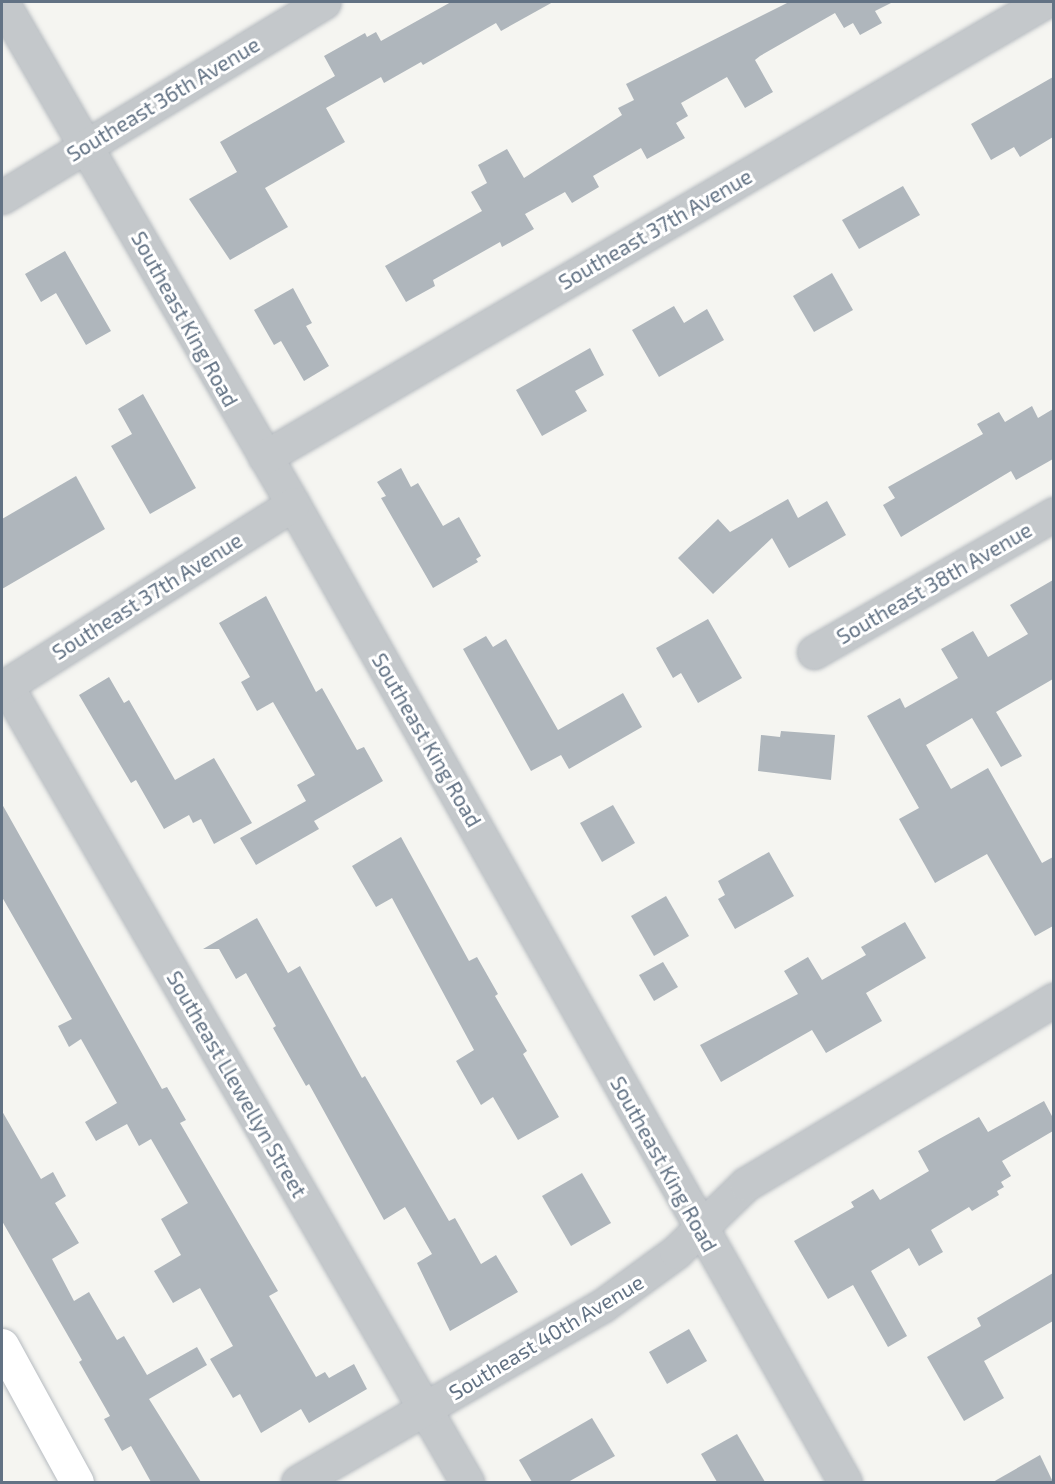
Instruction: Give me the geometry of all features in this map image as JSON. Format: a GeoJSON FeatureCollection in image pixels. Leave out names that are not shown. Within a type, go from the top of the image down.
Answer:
{"type":"FeatureCollection","features":[{"type":"Feature","properties":{"kind":"main road"},"geometry":{"type":"LineString","coordinates":[[2,1346],[77,1482]]}},
{"type":"Feature","properties":{"kind":"street","name":"Southeast King Road"},"geometry":{"type":"LineString","coordinates":[[2,2],[293,504],[699,1229],[845,1482]]}},
{"type":"Feature","properties":{"kind":"street","name":"Southeast 36th Avenue"},"geometry":{"type":"LineString","coordinates":[[2,197],[324,2]]}},
{"type":"Feature","properties":{"kind":"street","name":"Southeast 37th Avenue"},"geometry":{"type":"LineString","coordinates":[[265,457],[1044,2]]}},
{"type":"Feature","properties":{"kind":"street","name":"Southeast 37th Avenue"},"geometry":{"type":"LineString","coordinates":[[4,686],[293,504]]}},
{"type":"Feature","properties":{"kind":"street","name":"Southeast 38th Avenue"},"geometry":{"type":"LineString","coordinates":[[814,652],[1053,513]]}},
{"type":"Feature","properties":{"kind":"street","name":"Southeast Llewellyn Street"},"geometry":{"type":"LineString","coordinates":[[4,686],[467,1482]]}},
{"type":"Feature","properties":{"kind":"street","name":"Southeast 40th Avenue"},"geometry":{"type":"LineString","coordinates":[[298,1482],[426,1410],[602,1306],[661,1265],[746,1184],[1053,1000]]}},
{"type":"Feature","properties":{"kind":"building"},"geometry":{"type":"Polygon","coordinates":[[[451,2],[553,2],[501,31],[496,23],[423,65],[421,62],[384,83],[381,77],[326,108],[345,142],[265,188],[288,227],[230,260],[189,199],[237,172],[220,142],[335,76],[324,56],[365,33],[367,37],[376,32],[381,41],[451,2]]]}},
{"type":"Feature","properties":{"kind":"building"},"geometry":{"type":"Polygon","coordinates":[[[789,2],[893,2],[875,11],[882,23],[860,35],[853,23],[844,28],[835,13],[760,56],[755,60],[773,92],[745,108],[727,77],[681,103],[688,116],[676,123],[685,138],[647,159],[641,148],[593,176],[599,187],[572,203],[565,192],[525,214],[534,229],[502,247],[500,242],[433,280],[435,286],[406,302],[385,266],[482,211],[471,192],[487,183],[478,165],[507,149],[524,178],[622,115],[618,108],[634,100],[626,84],[789,2]]]}},
{"type":"Feature","properties":{"kind":"building"},"geometry":{"type":"Polygon","coordinates":[[[1053,77],[1053,137],[1020,157],[1014,147],[991,160],[971,124],[1053,77]]]}},
{"type":"Feature","properties":{"kind":"building"},"geometry":{"type":"Polygon","coordinates":[[[903,186],[920,215],[859,249],[842,220],[903,186]]]}},
{"type":"Feature","properties":{"kind":"building"},"geometry":{"type":"Polygon","coordinates":[[[65,251],[111,331],[86,345],[56,293],[41,302],[25,274],[65,251]]]}},
{"type":"Feature","properties":{"kind":"building"},"geometry":{"type":"Polygon","coordinates":[[[832,273],[853,310],[814,332],[793,296],[832,273]]]}},
{"type":"Feature","properties":{"kind":"building"},"geometry":{"type":"Polygon","coordinates":[[[293,288],[312,323],[306,326],[329,366],[304,381],[281,341],[274,345],[254,310],[293,288]]]}},
{"type":"Feature","properties":{"kind":"building"},"geometry":{"type":"Polygon","coordinates":[[[674,306],[684,323],[707,309],[724,340],[659,377],[632,330],[674,306]]]}},
{"type":"Feature","properties":{"kind":"building"},"geometry":{"type":"Polygon","coordinates":[[[590,348],[604,375],[575,391],[587,411],[542,436],[516,390],[590,348]]]}},
{"type":"Feature","properties":{"kind":"building"},"geometry":{"type":"Polygon","coordinates":[[[143,394],[196,488],[150,514],[111,446],[132,434],[118,409],[143,394]]]}},
{"type":"Feature","properties":{"kind":"building"},"geometry":{"type":"Polygon","coordinates":[[[1032,406],[1038,418],[1053,409],[1053,459],[1016,480],[1011,471],[901,537],[883,505],[895,498],[888,487],[983,434],[977,424],[999,412],[1005,422],[1032,406]]]}},
{"type":"Feature","properties":{"kind":"building"},"geometry":{"type":"Polygon","coordinates":[[[401,468],[411,487],[418,483],[443,526],[459,517],[481,556],[476,559],[478,562],[433,588],[381,498],[386,496],[377,482],[401,468]]]}},
{"type":"Feature","properties":{"kind":"building"},"geometry":{"type":"Polygon","coordinates":[[[76,476],[105,529],[2,589],[2,519],[76,476]]]}},
{"type":"Feature","properties":{"kind":"building"},"geometry":{"type":"Polygon","coordinates":[[[788,499],[798,518],[827,501],[846,535],[789,568],[772,538],[713,594],[678,558],[718,519],[730,532],[788,499]]]}},
{"type":"Feature","properties":{"kind":"building"},"geometry":{"type":"Polygon","coordinates":[[[1053,580],[1053,679],[996,712],[1022,756],[1001,767],[972,718],[926,745],[951,789],[988,768],[1042,863],[1053,857],[1053,926],[1035,936],[987,854],[935,883],[899,819],[919,808],[867,716],[900,698],[905,708],[958,678],[941,649],[973,631],[988,657],[1028,634],[1010,605],[1053,580]]]}},
{"type":"Feature","properties":{"kind":"building"},"geometry":{"type":"Polygon","coordinates":[[[266,596],[316,692],[322,688],[357,750],[364,747],[383,781],[314,821],[319,829],[256,865],[240,838],[306,801],[297,785],[315,775],[273,702],[257,711],[241,682],[250,677],[219,623],[266,596]]]}},
{"type":"Feature","properties":{"kind":"building"},"geometry":{"type":"Polygon","coordinates":[[[708,619],[742,678],[698,703],[681,673],[673,678],[656,648],[708,619]]]}},
{"type":"Feature","properties":{"kind":"building"},"geometry":{"type":"Polygon","coordinates":[[[486,636],[493,647],[506,639],[558,730],[623,693],[642,727],[569,769],[561,755],[531,771],[463,649],[486,636]]]}},
{"type":"Feature","properties":{"kind":"building"},"geometry":{"type":"Polygon","coordinates":[[[109,677],[124,703],[129,700],[175,780],[214,758],[252,823],[214,844],[201,819],[193,823],[189,815],[164,829],[136,780],[131,783],[79,695],[109,677]]]}},
{"type":"Feature","properties":{"kind":"building"},"geometry":{"type":"Polygon","coordinates":[[[781,731],[835,735],[831,780],[758,771],[761,735],[780,737],[781,731]]]}},
{"type":"Feature","properties":{"kind":"building"},"geometry":{"type":"Polygon","coordinates":[[[2,804],[162,1089],[167,1087],[186,1120],[180,1123],[278,1291],[269,1296],[316,1377],[325,1372],[329,1378],[354,1364],[367,1389],[309,1423],[301,1409],[261,1433],[240,1394],[233,1398],[210,1359],[233,1346],[200,1288],[173,1303],[154,1271],[181,1255],[161,1219],[188,1203],[151,1139],[139,1146],[127,1124],[96,1141],[85,1122],[117,1103],[81,1039],[69,1047],[58,1026],[72,1019],[2,897],[2,804]]]}},
{"type":"Feature","properties":{"kind":"building"},"geometry":{"type":"Polygon","coordinates":[[[613,805],[635,843],[602,862],[580,823],[613,805]]]}},
{"type":"Feature","properties":{"kind":"building"},"geometry":{"type":"Polygon","coordinates":[[[401,837],[469,961],[477,957],[498,994],[495,996],[527,1051],[523,1054],[559,1117],[518,1140],[493,1097],[481,1105],[456,1061],[474,1050],[392,898],[376,907],[352,866],[401,837]]]}},
{"type":"Feature","properties":{"kind":"building"},"geometry":{"type":"Polygon","coordinates":[[[769,852],[794,896],[735,929],[718,899],[725,895],[718,881],[769,852]]]}},
{"type":"Feature","properties":{"kind":"building"},"geometry":{"type":"Polygon","coordinates":[[[666,896],[689,936],[654,956],[631,916],[666,896]]]}},
{"type":"Feature","properties":{"kind":"building"},"geometry":{"type":"Polygon","coordinates":[[[257,918],[288,973],[300,966],[362,1078],[365,1076],[449,1221],[455,1218],[481,1264],[496,1255],[518,1292],[450,1331],[417,1263],[432,1254],[405,1207],[384,1220],[309,1084],[306,1086],[273,1028],[276,1026],[246,973],[236,979],[219,949],[203,949],[257,918]]]}},
{"type":"Feature","properties":{"kind":"building"},"geometry":{"type":"Polygon","coordinates":[[[905,922],[926,958],[866,993],[882,1021],[826,1053],[812,1030],[721,1082],[700,1045],[798,994],[784,971],[808,957],[822,980],[866,955],[861,947],[905,922]]]}},
{"type":"Feature","properties":{"kind":"building"},"geometry":{"type":"Polygon","coordinates":[[[663,962],[678,987],[654,1001],[639,975],[663,962]]]}},
{"type":"Feature","properties":{"kind":"building"},"geometry":{"type":"Polygon","coordinates":[[[1044,1101],[1053,1118],[1053,1131],[1002,1161],[1011,1176],[1001,1182],[1004,1187],[997,1191],[999,1195],[972,1211],[969,1207],[931,1230],[943,1252],[919,1266],[909,1248],[871,1271],[907,1336],[888,1347],[853,1285],[828,1299],[794,1241],[854,1207],[851,1202],[873,1189],[880,1200],[929,1171],[918,1151],[939,1139],[979,1117],[988,1132],[1044,1101]]]}},
{"type":"Feature","properties":{"kind":"building"},"geometry":{"type":"Polygon","coordinates":[[[2,1111],[41,1179],[53,1172],[66,1196],[55,1203],[79,1243],[52,1259],[74,1301],[89,1292],[117,1340],[124,1336],[147,1375],[197,1347],[207,1365],[149,1399],[201,1482],[151,1482],[131,1446],[122,1451],[104,1419],[110,1416],[79,1362],[82,1360],[2,1221],[2,1111]]]}},
{"type":"Feature","properties":{"kind":"building"},"geometry":{"type":"Polygon","coordinates":[[[582,1173],[611,1223],[571,1246],[542,1196],[582,1173]]]}},
{"type":"Feature","properties":{"kind":"building"},"geometry":{"type":"Polygon","coordinates":[[[1053,1273],[1053,1321],[984,1361],[1004,1398],[964,1421],[927,1357],[981,1326],[977,1318],[1053,1273]]]}},
{"type":"Feature","properties":{"kind":"building"},"geometry":{"type":"Polygon","coordinates":[[[689,1329],[707,1361],[667,1384],[649,1352],[689,1329]]]}},
{"type":"Feature","properties":{"kind":"building"},"geometry":{"type":"Polygon","coordinates":[[[592,1418],[615,1456],[568,1482],[532,1482],[519,1460],[592,1418]]]}},
{"type":"Feature","properties":{"kind":"building"},"geometry":{"type":"Polygon","coordinates":[[[737,1434],[765,1482],[717,1482],[701,1454],[737,1434]]]}},
{"type":"Feature","properties":{"kind":"building"},"geometry":{"type":"Polygon","coordinates":[[[1040,1455],[1053,1482],[993,1482],[1040,1455]]]}}]}
